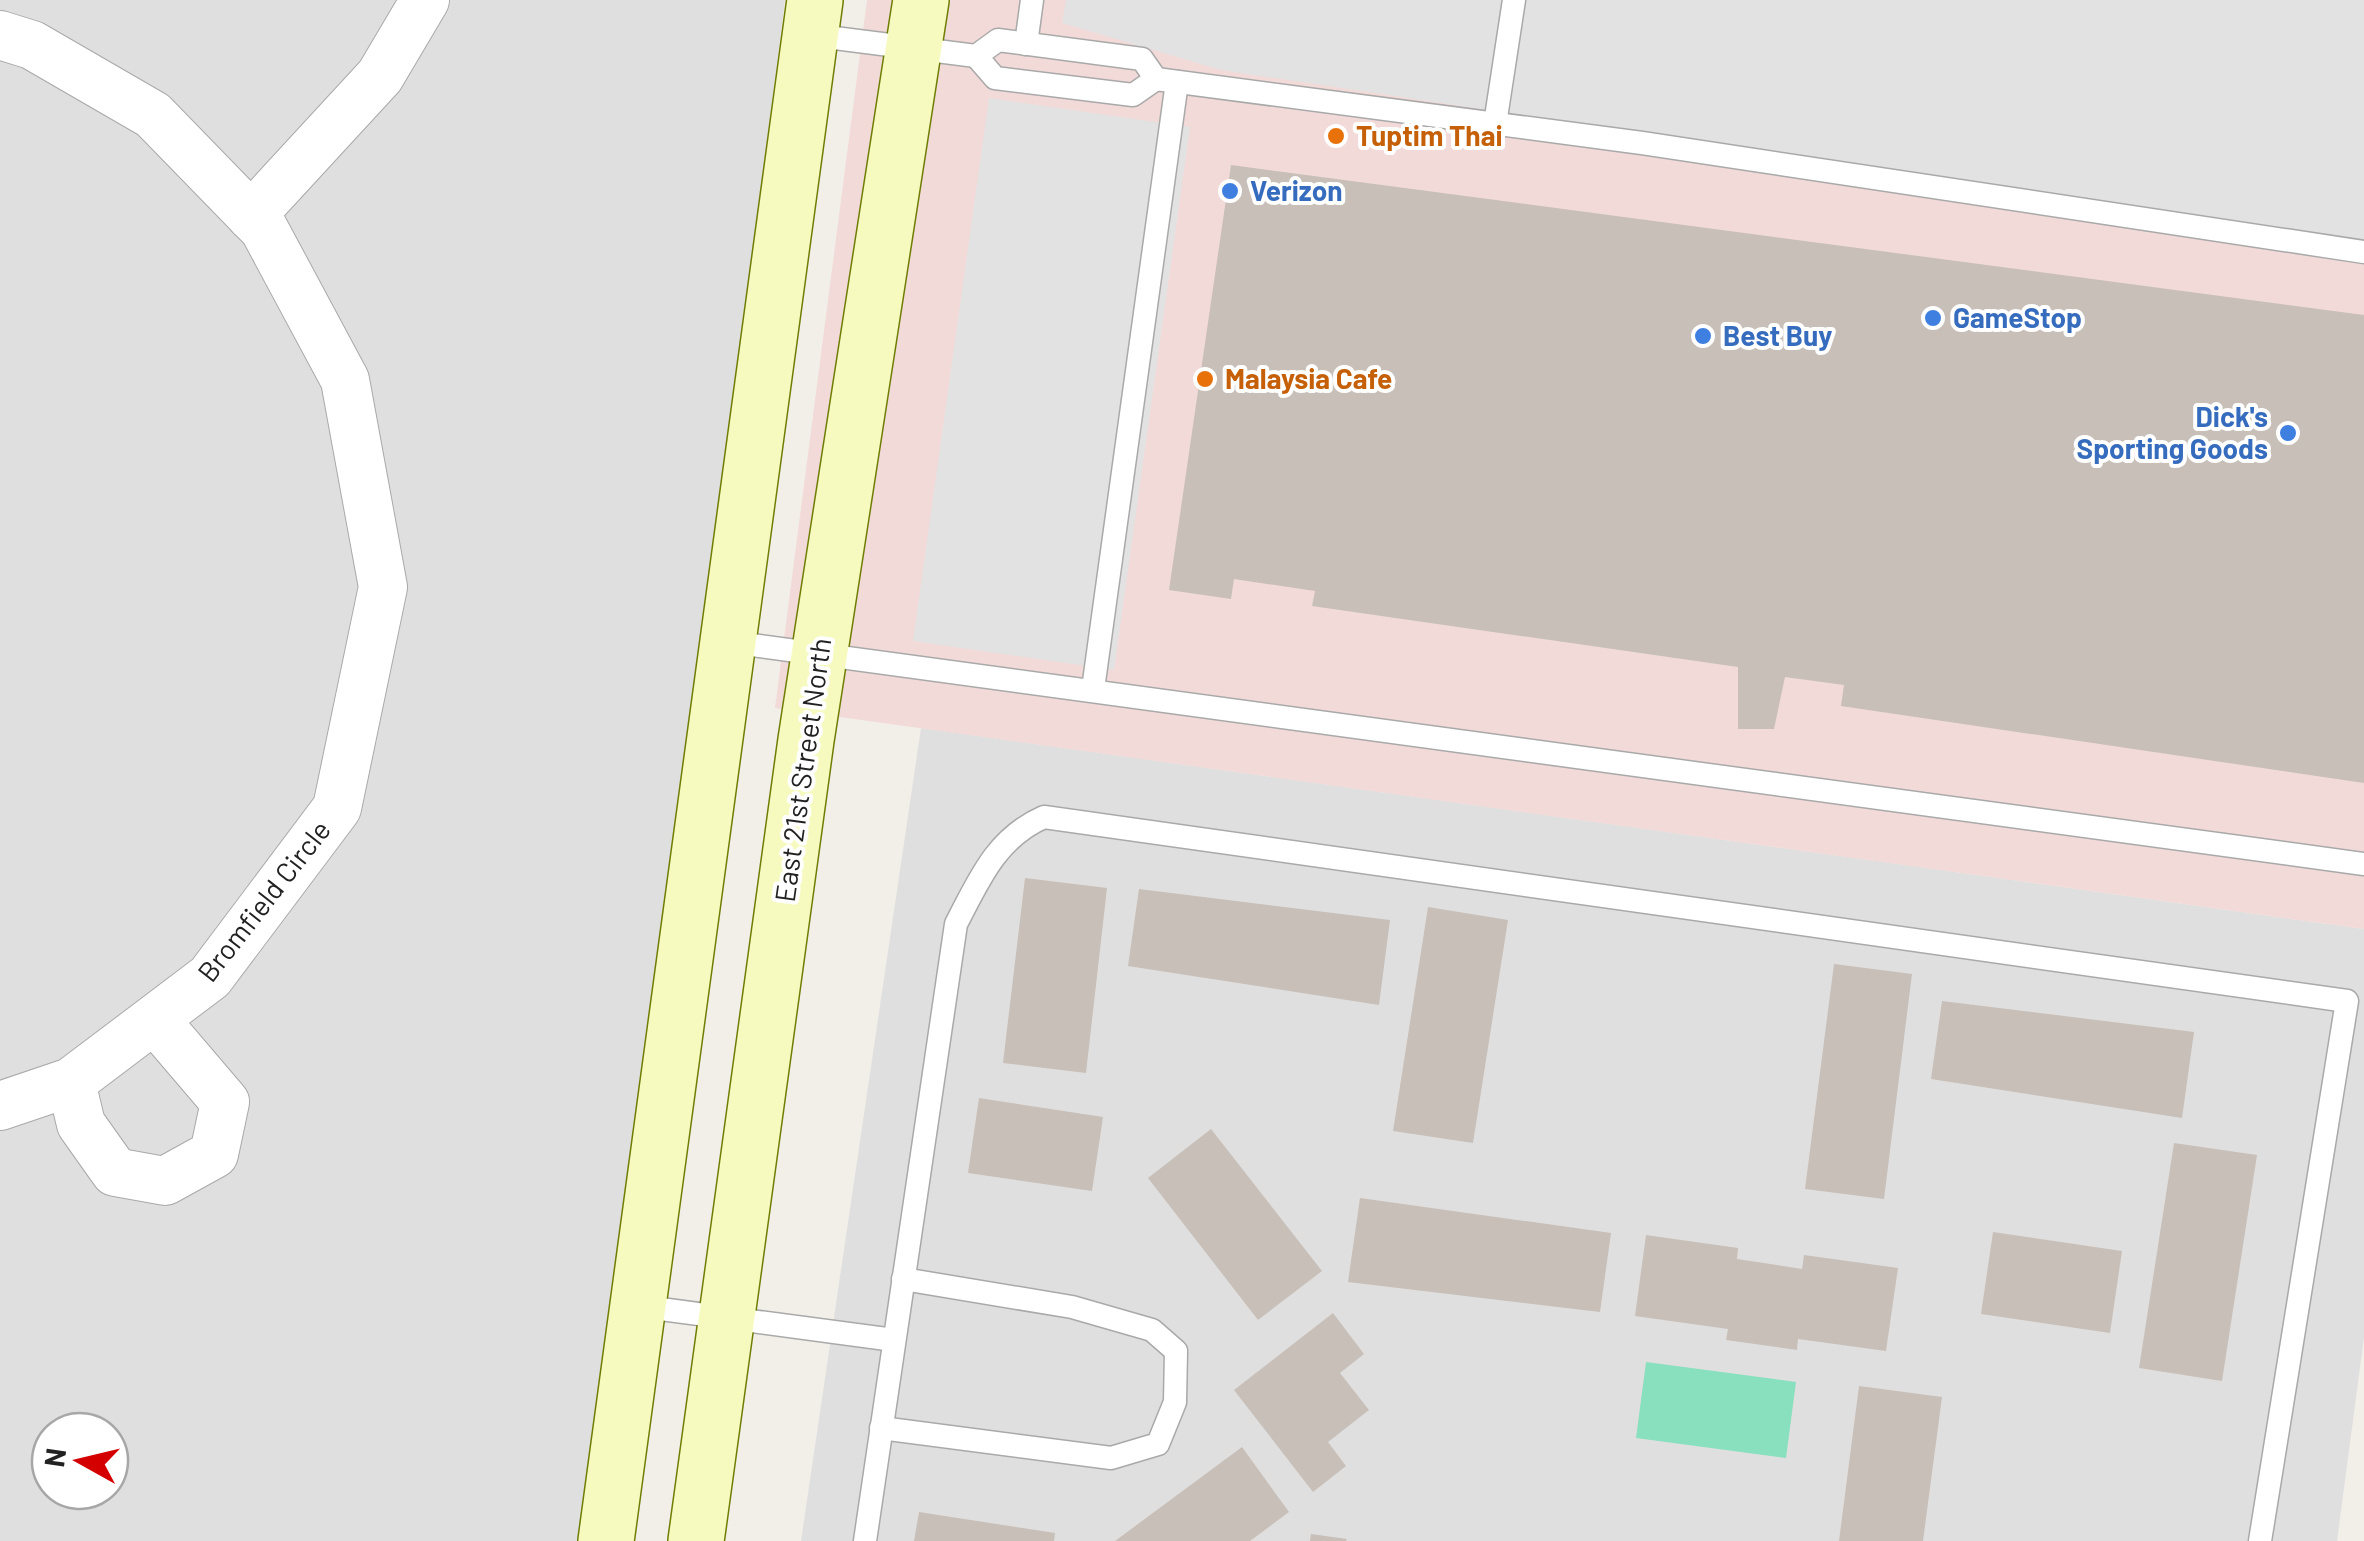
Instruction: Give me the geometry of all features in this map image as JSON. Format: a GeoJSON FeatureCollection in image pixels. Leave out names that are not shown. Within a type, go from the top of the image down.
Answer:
{"type":"FeatureCollection","features":[{"type":"Feature","properties":{"kind":"main road"},"geometry":{"type":"LineString","coordinates":[[606,1541],[813,18]]}},
{"type":"Feature","properties":{"kind":"main road","name":"East 21st Street North"},"geometry":{"type":"LineString","coordinates":[[696,1541],[820,655],[917,25]]}},
{"type":"Feature","properties":{"kind":"street"},"geometry":{"type":"LineString","coordinates":[[252,216],[380,76],[425,0]]}},
{"type":"Feature","properties":{"kind":"street","name":"Bromfield Circle"},"geometry":{"type":"LineString","coordinates":[[0,35],[32,45],[153,115],[264,229],[345,380],[382,587],[337,808],[210,976],[71,1082],[0,1106]]}},
{"type":"Feature","properties":{"kind":"street"},"geometry":{"type":"LineString","coordinates":[[71,1082],[81,1124],[115,1172],[165,1181],[214,1154],[225,1102],[155,1020]]}},
{"type":"Feature","properties":{"kind":"lane"},"geometry":{"type":"LineString","coordinates":[[1026,44],[1032,0]]}},
{"type":"Feature","properties":{"kind":"lane"},"geometry":{"type":"LineString","coordinates":[[1495,124],[1514,0]]}},
{"type":"Feature","properties":{"kind":"lane"},"geometry":{"type":"LineString","coordinates":[[813,18],[917,25],[976,56],[995,78],[1134,96],[1166,80]]}},
{"type":"Feature","properties":{"kind":"lane"},"geometry":{"type":"LineString","coordinates":[[976,56],[998,40],[1142,60],[1166,80],[1495,124],[2364,252]]}},
{"type":"Feature","properties":{"kind":"lane"},"geometry":{"type":"LineString","coordinates":[[1092,689],[1166,80]]}},
{"type":"Feature","properties":{"kind":"lane"},"geometry":{"type":"LineString","coordinates":[[730,642],[2364,864]]}},
{"type":"Feature","properties":{"kind":"lane"},"geometry":{"type":"LineString","coordinates":[[865,1541],[956,924],[990,860],[1018,829],[1044,817],[2347,1000],[2260,1541]]}},
{"type":"Feature","properties":{"kind":"lane"},"geometry":{"type":"LineString","coordinates":[[882,1428],[1111,1458],[1158,1444],[1175,1402],[1176,1352],[1152,1330],[1072,1307],[903,1279]]}},
{"type":"Feature","properties":{"kind":"lane"},"geometry":{"type":"LineString","coordinates":[[638,1306],[894,1340]]}},
{"type":"Feature","properties":{"kind":"shaded area"},"geometry":{"type":"Polygon","coordinates":[[[0,0],[785,0],[588,1541],[0,1541],[0,0]]]}},
{"type":"Feature","properties":{"kind":"shaded area"},"geometry":{"type":"Polygon","coordinates":[[[867,0],[2364,0],[2364,929],[775,708],[867,0]]]}},
{"type":"Feature","properties":{"kind":"shaded area"},"geometry":{"type":"Polygon","coordinates":[[[1066,0],[2364,0],[2364,241],[1221,70],[1062,23],[1066,0]]]}},
{"type":"Feature","properties":{"kind":"shaded area"},"geometry":{"type":"Polygon","coordinates":[[[989,98],[1190,127],[1114,670],[913,641],[989,98]]]}},
{"type":"Feature","properties":{"kind":"shaded area"},"geometry":{"type":"Polygon","coordinates":[[[921,728],[2364,929],[2364,1337],[2337,1541],[801,1541],[921,728]]]}},
{"type":"Feature","properties":{"kind":"green space"},"geometry":{"type":"Polygon","coordinates":[[[1646,1362],[1796,1382],[1786,1458],[1636,1438],[1646,1362]]]}},
{"type":"Feature","properties":{"kind":"building"},"geometry":{"type":"Polygon","coordinates":[[[1231,165],[2364,315],[2364,783],[1841,706],[1844,685],[1785,677],[1774,729],[1738,729],[1738,667],[1312,606],[1315,591],[1234,579],[1231,599],[1169,590],[1231,165]]]}},
{"type":"Feature","properties":{"kind":"building"},"geometry":{"type":"Polygon","coordinates":[[[1025,878],[1107,888],[1086,1073],[1003,1063],[1025,878]]]}},
{"type":"Feature","properties":{"kind":"building"},"geometry":{"type":"Polygon","coordinates":[[[1139,889],[1390,920],[1379,1005],[1128,966],[1139,889]]]}},
{"type":"Feature","properties":{"kind":"building"},"geometry":{"type":"Polygon","coordinates":[[[1428,907],[1508,920],[1473,1143],[1393,1131],[1428,907]]]}},
{"type":"Feature","properties":{"kind":"building"},"geometry":{"type":"Polygon","coordinates":[[[1834,964],[1912,974],[1884,1199],[1805,1189],[1834,964]]]}},
{"type":"Feature","properties":{"kind":"building"},"geometry":{"type":"Polygon","coordinates":[[[1942,1001],[2194,1032],[2182,1118],[1931,1079],[1942,1001]]]}},
{"type":"Feature","properties":{"kind":"building"},"geometry":{"type":"Polygon","coordinates":[[[979,1098],[1103,1117],[1092,1191],[968,1173],[979,1098]]]}},
{"type":"Feature","properties":{"kind":"building"},"geometry":{"type":"Polygon","coordinates":[[[1211,1129],[1322,1271],[1258,1320],[1148,1178],[1211,1129]]]}},
{"type":"Feature","properties":{"kind":"building"},"geometry":{"type":"Polygon","coordinates":[[[2174,1143],[2257,1155],[2222,1381],[2139,1368],[2174,1143]]]}},
{"type":"Feature","properties":{"kind":"building"},"geometry":{"type":"Polygon","coordinates":[[[1360,1198],[1611,1233],[1600,1312],[1348,1282],[1360,1198]]]}},
{"type":"Feature","properties":{"kind":"building"},"geometry":{"type":"Polygon","coordinates":[[[1993,1232],[2122,1251],[2110,1333],[1981,1314],[1993,1232]]]}},
{"type":"Feature","properties":{"kind":"building"},"geometry":{"type":"Polygon","coordinates":[[[1646,1235],[1738,1248],[1737,1259],[1802,1269],[1804,1255],[1898,1268],[1886,1351],[1798,1339],[1797,1350],[1726,1340],[1728,1329],[1635,1316],[1646,1235]]]}},
{"type":"Feature","properties":{"kind":"building"},"geometry":{"type":"Polygon","coordinates":[[[1333,1313],[1364,1354],[1340,1373],[1369,1410],[1328,1442],[1346,1466],[1313,1492],[1234,1390],[1333,1313]]]}},
{"type":"Feature","properties":{"kind":"building"},"geometry":{"type":"Polygon","coordinates":[[[1859,1386],[1942,1397],[1923,1541],[1839,1541],[1859,1386]]]}},
{"type":"Feature","properties":{"kind":"building"},"geometry":{"type":"Polygon","coordinates":[[[1242,1447],[1289,1512],[1250,1541],[1115,1541],[1242,1447]]]}},
{"type":"Feature","properties":{"kind":"building"},"geometry":{"type":"Polygon","coordinates":[[[919,1512],[1055,1533],[1054,1541],[914,1541],[919,1512]]]}},
{"type":"Feature","properties":{"kind":"building"},"geometry":{"type":"Polygon","coordinates":[[[1311,1534],[1347,1539],[1310,1541],[1311,1534]]]}},
{"type":"Feature","properties":{"kind":"place","name":"Tuptim Thai"},"geometry":{"type":"Point","coordinates":[1336,136]}},
{"type":"Feature","properties":{"kind":"place","name":"Verizon"},"geometry":{"type":"Point","coordinates":[1230,191]}},
{"type":"Feature","properties":{"kind":"place","name":"GameStop"},"geometry":{"type":"Point","coordinates":[1933,318]}},
{"type":"Feature","properties":{"kind":"place","name":"Best Buy"},"geometry":{"type":"Point","coordinates":[1703,336]}},
{"type":"Feature","properties":{"kind":"place","name":"Malaysia Cafe"},"geometry":{"type":"Point","coordinates":[1205,379]}},
{"type":"Feature","properties":{"kind":"place","name":"Dick's Sporting Goods"},"geometry":{"type":"Point","coordinates":[2288,433]}}]}
